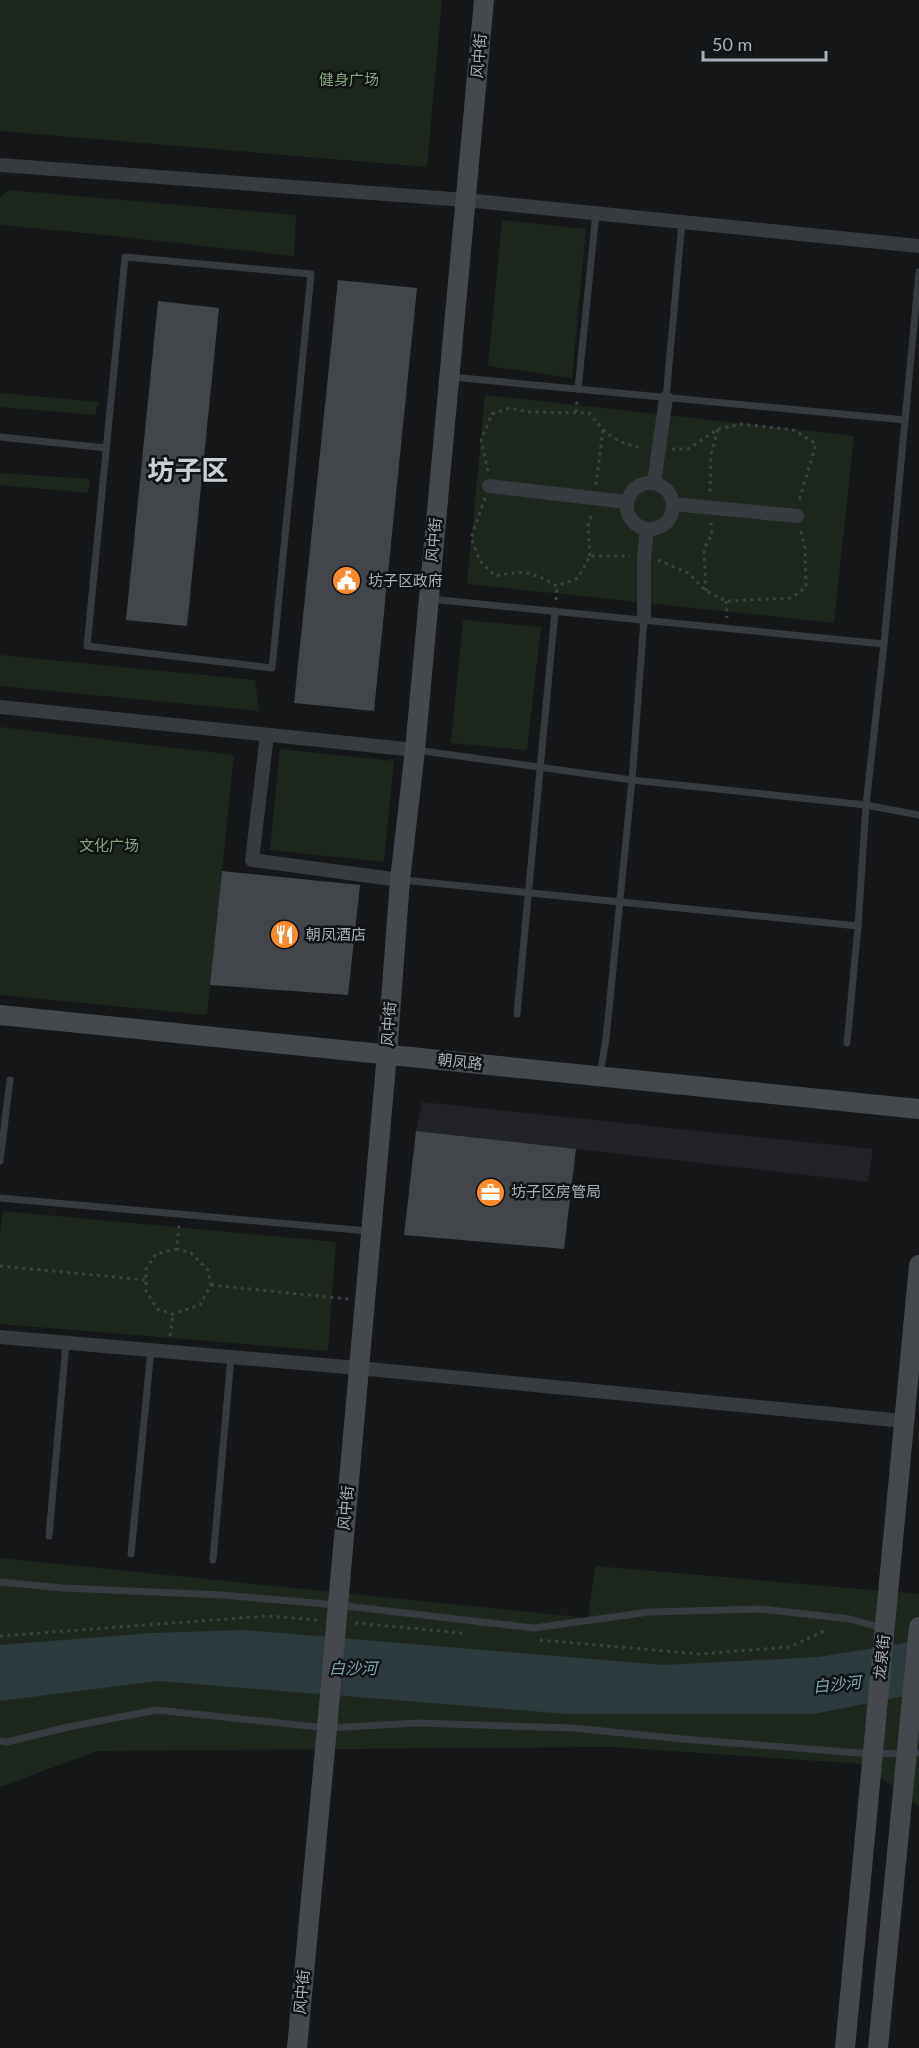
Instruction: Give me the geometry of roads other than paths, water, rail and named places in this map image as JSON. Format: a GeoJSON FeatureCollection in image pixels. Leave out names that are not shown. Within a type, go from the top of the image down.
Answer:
{"type":"FeatureCollection","features":[{"type":"Feature","properties":{"kind":"street","name":"风中街"},"geometry":{"type":"LineString","coordinates":[[297,2048],[328,1724],[331,1612],[365,1300],[400,880],[415,750],[484,0]]}},
{"type":"Feature","properties":{"kind":"street"},"geometry":{"type":"LineString","coordinates":[[0,165],[465,200],[919,246]]}},
{"type":"Feature","properties":{"kind":"street"},"geometry":{"type":"LineString","coordinates":[[654,483],[666,398]]}},
{"type":"Feature","properties":{"kind":"street"},"geometry":{"type":"LineString","coordinates":[[647,483],[654,483],[668,490],[673,511],[661,527],[647,529],[634,522],[627,502],[634,489],[647,483]]}},
{"type":"Feature","properties":{"kind":"street"},"geometry":{"type":"LineString","coordinates":[[489,486],[627,502]]}},
{"type":"Feature","properties":{"kind":"street"},"geometry":{"type":"LineString","coordinates":[[673,504],[797,516]]}},
{"type":"Feature","properties":{"kind":"street"},"geometry":{"type":"LineString","coordinates":[[644,619],[644,558],[647,529]]}},
{"type":"Feature","properties":{"kind":"street"},"geometry":{"type":"LineString","coordinates":[[0,707],[415,750]]}},
{"type":"Feature","properties":{"kind":"street"},"geometry":{"type":"LineString","coordinates":[[267,735],[252,860],[400,880]]}},
{"type":"Feature","properties":{"kind":"street","name":"朝凤路"},"geometry":{"type":"LineString","coordinates":[[0,1015],[919,1109]]}},
{"type":"Feature","properties":{"kind":"street","name":"龙泉街"},"geometry":{"type":"LineString","coordinates":[[845,2048],[919,1265]]}},
{"type":"Feature","properties":{"kind":"street"},"geometry":{"type":"LineString","coordinates":[[0,1338],[358,1368],[904,1421]]}},
{"type":"Feature","properties":{"kind":"street"},"geometry":{"type":"LineString","coordinates":[[878,2048],[912,1753],[908,1725],[919,1627]]}},
{"type":"Feature","properties":{"kind":"lane"},"geometry":{"type":"LineString","coordinates":[[578,389],[596,213]]}},
{"type":"Feature","properties":{"kind":"lane"},"geometry":{"type":"LineString","coordinates":[[666,398],[682,222]]}},
{"type":"Feature","properties":{"kind":"lane"},"geometry":{"type":"LineString","coordinates":[[125,257],[311,274],[272,668],[87,646],[106,448],[125,257]]}},
{"type":"Feature","properties":{"kind":"lane"},"geometry":{"type":"LineString","coordinates":[[847,1043],[866,805],[884,644],[919,272]]}},
{"type":"Feature","properties":{"kind":"lane"},"geometry":{"type":"LineString","coordinates":[[449,377],[905,420]]}},
{"type":"Feature","properties":{"kind":"lane"},"geometry":{"type":"LineString","coordinates":[[0,437],[106,448]]}},
{"type":"Feature","properties":{"kind":"lane"},"geometry":{"type":"LineString","coordinates":[[429,599],[884,644]]}},
{"type":"Feature","properties":{"kind":"lane"},"geometry":{"type":"LineString","coordinates":[[517,1014],[555,611]]}},
{"type":"Feature","properties":{"kind":"lane"},"geometry":{"type":"LineString","coordinates":[[599,1076],[606,1039],[632,780],[644,619]]}},
{"type":"Feature","properties":{"kind":"lane"},"geometry":{"type":"LineString","coordinates":[[415,750],[632,780],[866,805],[919,815]]}},
{"type":"Feature","properties":{"kind":"lane"},"geometry":{"type":"LineString","coordinates":[[400,880],[858,926]]}},
{"type":"Feature","properties":{"kind":"lane"},"geometry":{"type":"LineString","coordinates":[[0,1161],[10,1080]]}},
{"type":"Feature","properties":{"kind":"lane"},"geometry":{"type":"LineString","coordinates":[[0,1198],[371,1231]]}},
{"type":"Feature","properties":{"kind":"lane"},"geometry":{"type":"LineString","coordinates":[[49,1536],[66,1343]]}},
{"type":"Feature","properties":{"kind":"lane"},"geometry":{"type":"LineString","coordinates":[[131,1554],[151,1350]]}},
{"type":"Feature","properties":{"kind":"lane"},"geometry":{"type":"LineString","coordinates":[[213,1560],[231,1358]]}},
{"type":"Feature","properties":{"kind":"lane"},"geometry":{"type":"LineString","coordinates":[[0,1582],[63,1588],[222,1595],[331,1612],[534,1628],[649,1612],[761,1609],[850,1619],[885,1630]]}},
{"type":"Feature","properties":{"kind":"lane"},"geometry":{"type":"LineString","coordinates":[[0,1741],[7,1742],[68,1727],[157,1710],[328,1724],[417,1723],[573,1728],[683,1740],[872,1754],[912,1753]]}},
{"type":"Feature","properties":{"kind":"water","name":"白沙河"},"geometry":{"type":"Polygon","coordinates":[[[245,1630],[663,1665],[818,1657],[919,1641],[919,1693],[814,1714],[568,1714],[158,1681],[0,1701],[0,1645],[152,1633],[245,1630]]]}},
{"type":"Feature","properties":{"kind":"place","name":"坊子区政府"},"geometry":{"type":"Point","coordinates":[347,581]}},
{"type":"Feature","properties":{"kind":"place","name":"朝凤酒店"},"geometry":{"type":"Point","coordinates":[285,935]}},
{"type":"Feature","properties":{"kind":"place","name":"坊子区房管局"},"geometry":{"type":"Point","coordinates":[490,1192]}},
{"type":"Feature","properties":{"kind":"district","name":"坊子区"},"geometry":{"type":"Point","coordinates":[188,471]}},
{"type":"Feature","properties":{"kind":"park label","name":"健身广场"},"geometry":{"type":"Point","coordinates":[349,80]}},
{"type":"Feature","properties":{"kind":"park label","name":"文化广场"},"geometry":{"type":"Point","coordinates":[109,846]}}]}
